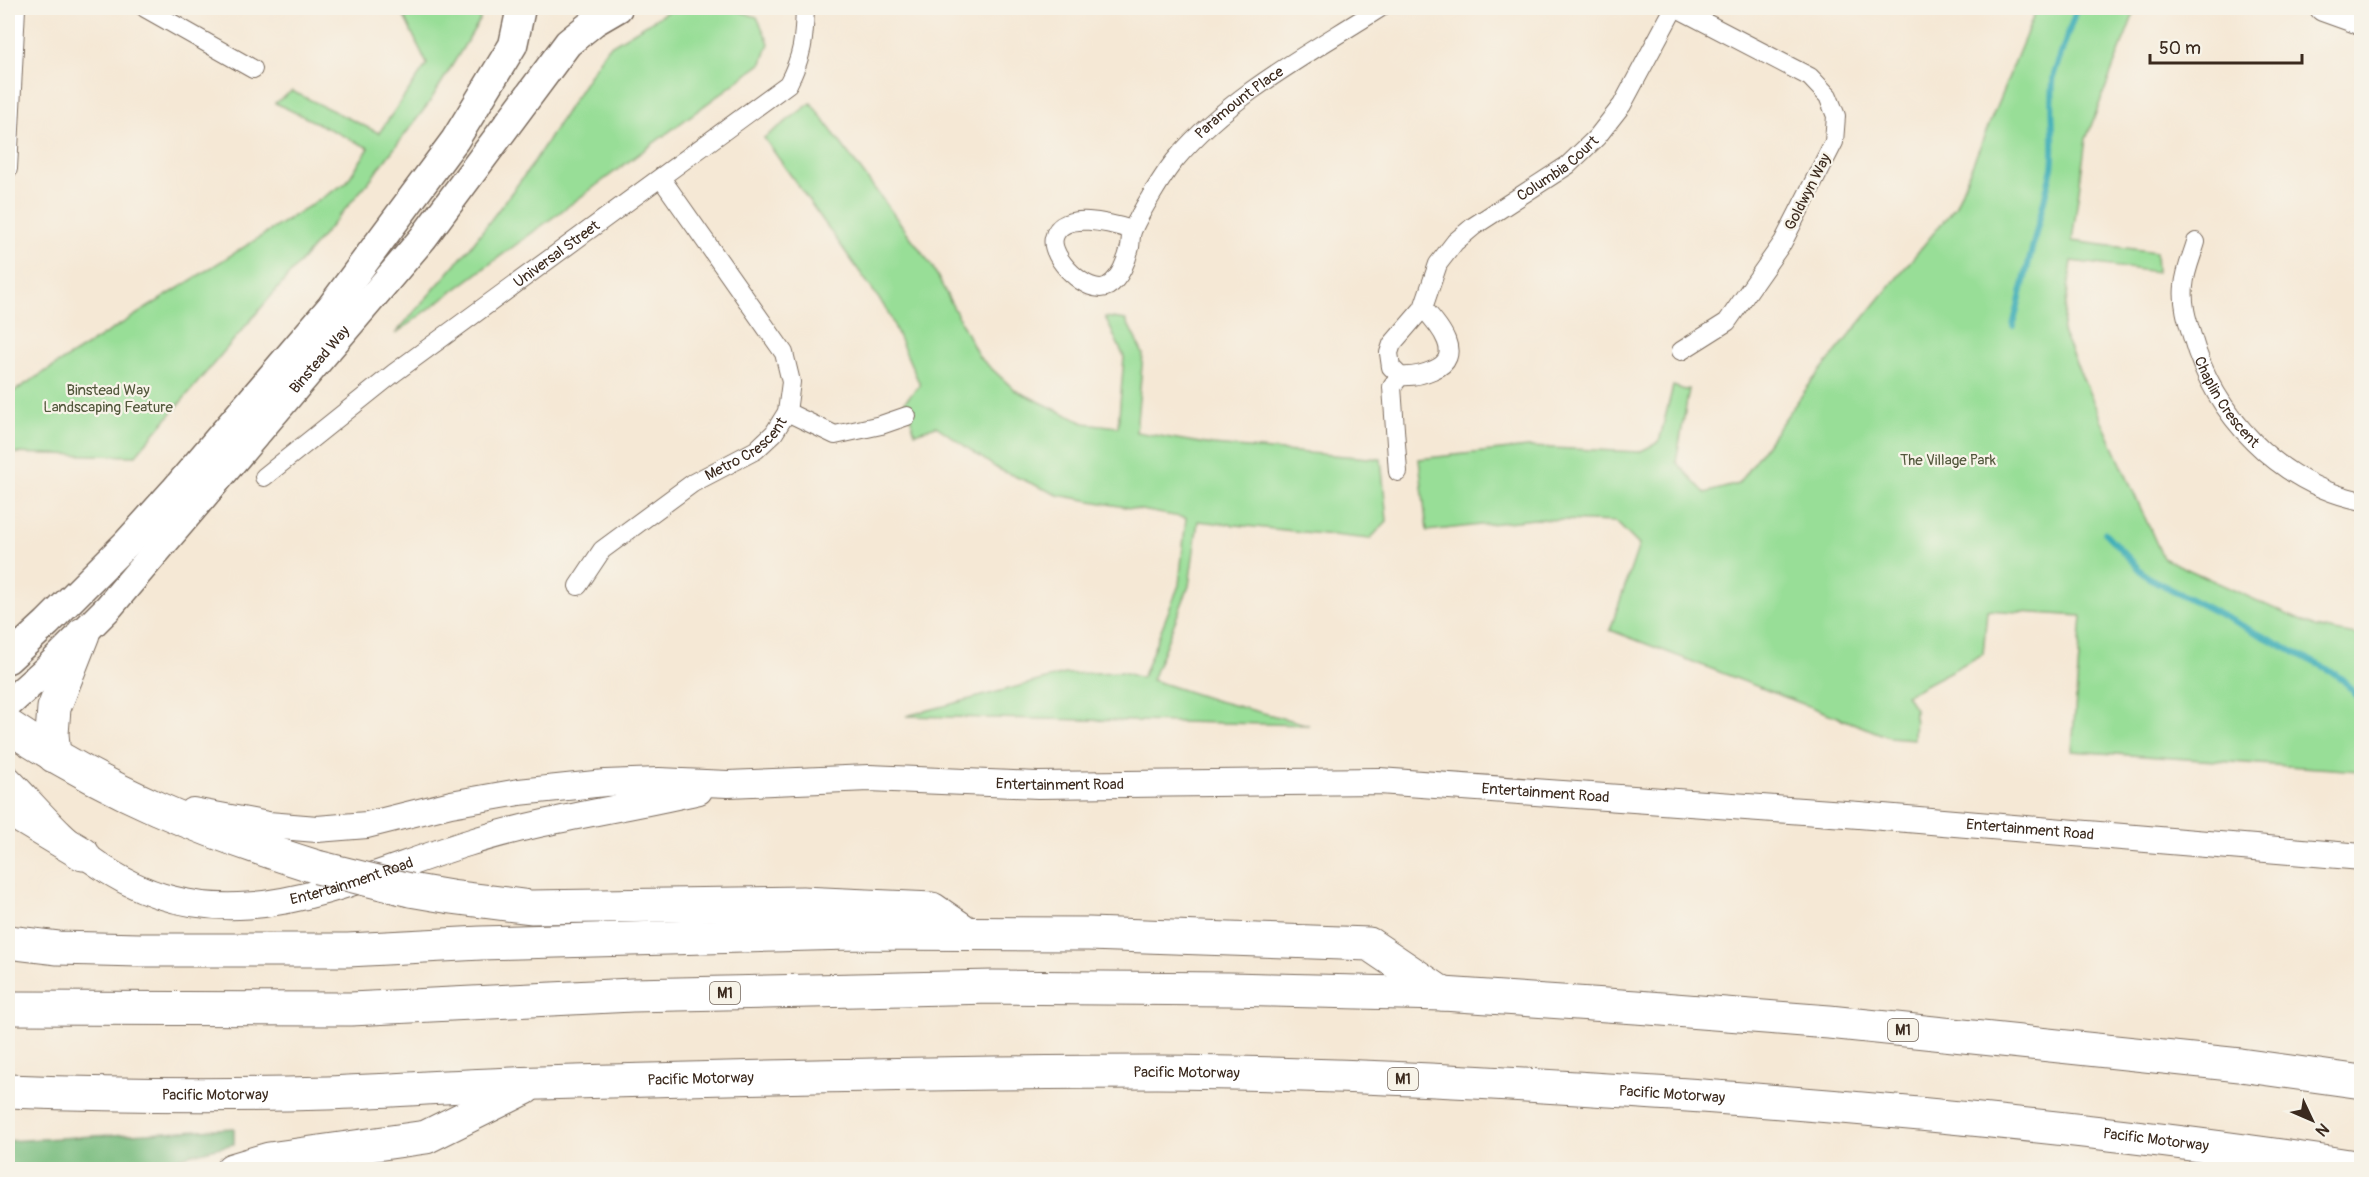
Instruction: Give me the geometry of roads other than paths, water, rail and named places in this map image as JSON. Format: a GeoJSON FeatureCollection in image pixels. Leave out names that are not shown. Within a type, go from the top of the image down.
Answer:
{"type":"FeatureCollection","features":[{"type":"Feature","properties":{"kind":"highway"},"geometry":{"type":"LineString","coordinates":[[54,756],[52,734],[54,708],[83,634]]}},
{"type":"Feature","properties":{"kind":"highway","name":"Entertainment Road"},"geometry":{"type":"LineString","coordinates":[[8,726],[54,756],[103,783]]}},
{"type":"Feature","properties":{"kind":"highway"},"geometry":{"type":"LineString","coordinates":[[103,783],[224,837],[317,867],[410,890],[531,907],[802,903],[932,909],[967,933]]}},
{"type":"Feature","properties":{"kind":"highway"},"geometry":{"type":"LineString","coordinates":[[8,809],[83,854]]}},
{"type":"Feature","properties":{"kind":"highway"},"geometry":{"type":"LineString","coordinates":[[8,942],[58,948],[139,950],[348,950],[493,943],[837,933],[967,933],[1089,934],[1369,944],[1443,994]]}},
{"type":"Feature","properties":{"kind":"highway","name":"M1"},"geometry":{"type":"LineString","coordinates":[[8,1008],[351,1009],[632,995],[993,987],[1443,994],[1636,1006],[1829,1022],[2240,1065],[2361,1082]]}},
{"type":"Feature","properties":{"kind":"highway","name":"Pacific Motorway"},"geometry":{"type":"LineString","coordinates":[[8,1091],[135,1095],[324,1093],[536,1083],[1161,1072],[1387,1078],[1614,1089],[1944,1115],[2267,1154],[2361,1168]]}},
{"type":"Feature","properties":{"kind":"highway"},"geometry":{"type":"LineString","coordinates":[[232,1170],[268,1159],[426,1137],[536,1083]]}},
{"type":"Feature","properties":{"kind":"main road","name":"Binstead Way"},"geometry":{"type":"LineString","coordinates":[[8,658],[128,542],[331,307],[455,140],[513,45],[521,8]]}},
{"type":"Feature","properties":{"kind":"main road","name":"Binstead Way"},"geometry":{"type":"LineString","coordinates":[[8,704],[83,634],[139,572],[423,238],[568,43],[618,8]]}},
{"type":"Feature","properties":{"kind":"street"},"geometry":{"type":"LineString","coordinates":[[8,169],[16,8]]}},
{"type":"Feature","properties":{"kind":"street"},"geometry":{"type":"LineString","coordinates":[[145,8],[253,69]]}},
{"type":"Feature","properties":{"kind":"street","name":"Universal Street"},"geometry":{"type":"LineString","coordinates":[[264,477],[394,373],[788,84],[800,62],[804,39],[805,8]]}},
{"type":"Feature","properties":{"kind":"street","name":"Paramount Place"},"geometry":{"type":"LineString","coordinates":[[1132,230],[1117,225],[1087,221],[1071,222],[1060,228],[1054,237],[1054,246],[1057,255],[1080,281],[1096,289],[1107,286],[1116,278],[1130,248],[1132,230],[1174,162],[1202,130],[1227,108],[1380,8]]}},
{"type":"Feature","properties":{"kind":"street","name":"Columbia Court"},"geometry":{"type":"LineString","coordinates":[[1400,376],[1391,367],[1389,353],[1392,344],[1423,308],[1438,264],[1455,242],[1474,226],[1568,165],[1598,136],[1622,105],[1676,8]]}},
{"type":"Feature","properties":{"kind":"street","name":"Goldwyn Way"},"geometry":{"type":"LineString","coordinates":[[1676,8],[1810,77],[1828,96],[1836,116],[1833,142],[1783,242],[1727,322],[1681,351]]}},
{"type":"Feature","properties":{"kind":"street"},"geometry":{"type":"LineString","coordinates":[[2323,8],[2361,22]]}},
{"type":"Feature","properties":{"kind":"street","name":"Metro Crescent"},"geometry":{"type":"LineString","coordinates":[[578,586],[602,550],[693,483],[756,450],[774,432],[787,412],[791,382],[784,353],[661,178]]}},
{"type":"Feature","properties":{"kind":"street","name":"Chaplin Crescent"},"geometry":{"type":"LineString","coordinates":[[2196,242],[2184,286],[2185,313],[2199,361],[2213,389],[2248,437],[2290,471],[2310,483],[2361,501]]}},
{"type":"Feature","properties":{"kind":"street"},"geometry":{"type":"LineString","coordinates":[[1398,472],[1392,387],[1400,376],[1412,377],[1440,367],[1449,356],[1443,333],[1423,308]]}},
{"type":"Feature","properties":{"kind":"street"},"geometry":{"type":"LineString","coordinates":[[787,412],[835,435],[881,425],[907,416]]}},
{"type":"Feature","properties":{"kind":"street","name":"Entertainment Road"},"geometry":{"type":"LineString","coordinates":[[103,783],[147,799],[208,815],[286,828],[317,829],[367,825],[451,804],[519,792],[565,786],[659,781],[728,784],[869,778],[1038,785],[1379,781],[1847,814],[2361,857]]}},
{"type":"Feature","properties":{"kind":"street","name":"Entertainment Road"},"geometry":{"type":"LineString","coordinates":[[8,779],[83,854],[130,883],[172,898],[205,904],[252,906],[319,894],[480,839],[728,784]]}},
{"type":"Feature","properties":{"kind":"waterway"},"geometry":{"type":"LineString","coordinates":[[2013,326],[2052,168],[2054,74],[2077,8]]}},
{"type":"Feature","properties":{"kind":"waterway"},"geometry":{"type":"LineString","coordinates":[[2105,533],[2147,577],[2331,671],[2343,680],[2362,702]]}},
{"type":"Feature","properties":{"kind":"park label","name":"Binstead Way Landscaping Feature"},"geometry":{"type":"Point","coordinates":[108,398]}},
{"type":"Feature","properties":{"kind":"park label","name":"The Village Park"},"geometry":{"type":"Point","coordinates":[1948,460]}}]}
